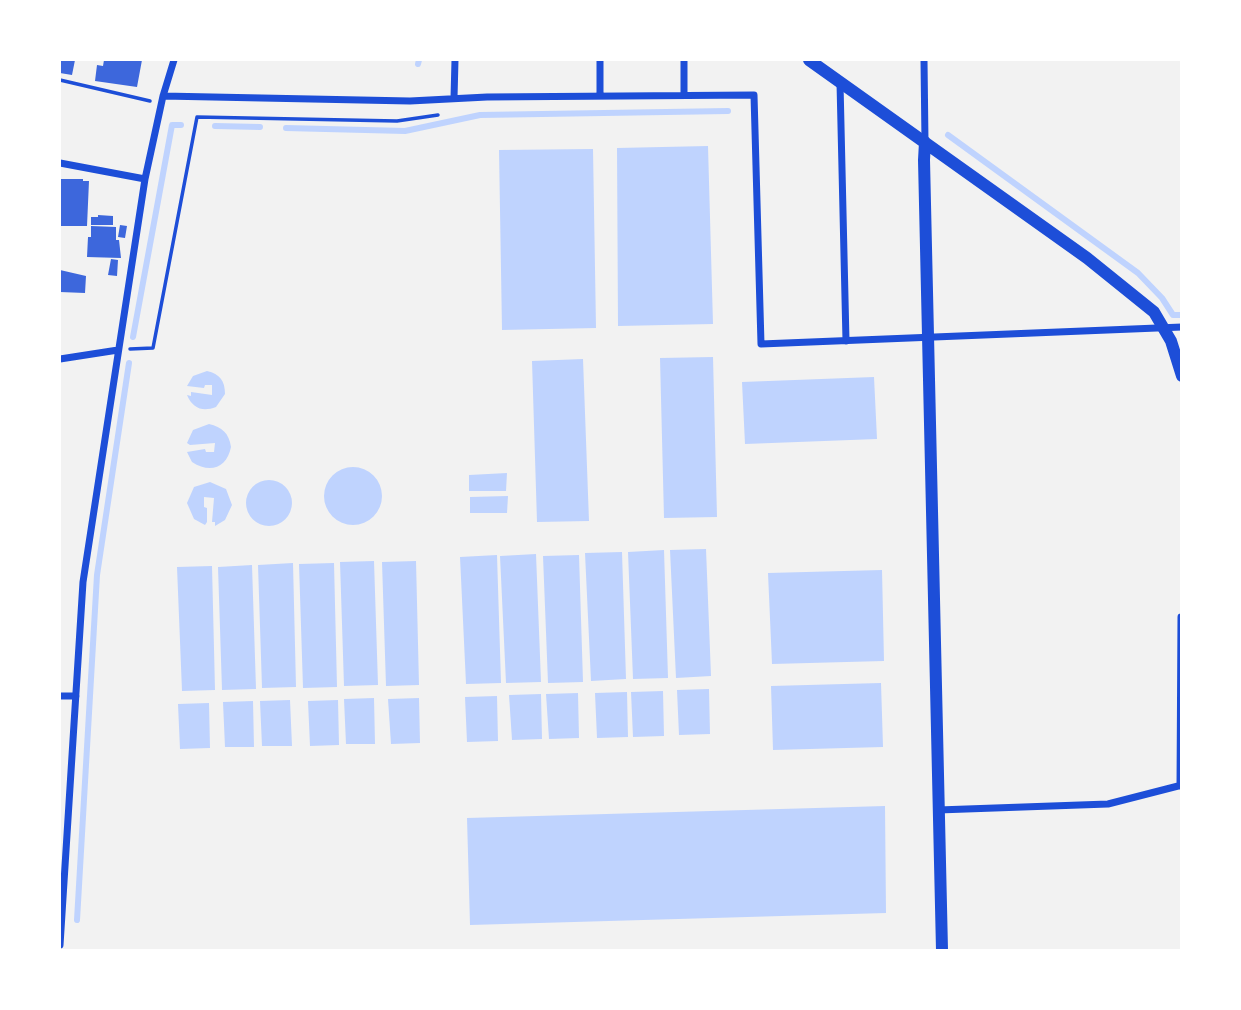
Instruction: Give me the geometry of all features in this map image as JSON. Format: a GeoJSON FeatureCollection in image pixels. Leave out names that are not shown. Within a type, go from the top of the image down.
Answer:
{"type":"FeatureCollection","features":[{"type":"Feature","properties":{"kind":"street"},"geometry":{"type":"LineString","coordinates":[[60,945],[83,582],[145,179],[162,100],[174,60]]}},
{"type":"Feature","properties":{"kind":"street"},"geometry":{"type":"LineString","coordinates":[[454,98],[455,60]]}},
{"type":"Feature","properties":{"kind":"street"},"geometry":{"type":"LineString","coordinates":[[600,60],[600,96]]}},
{"type":"Feature","properties":{"kind":"street"},"geometry":{"type":"LineString","coordinates":[[684,60],[684,95]]}},
{"type":"Feature","properties":{"kind":"street"},"geometry":{"type":"LineString","coordinates":[[809,60],[1105,272],[1154,312],[1171,341],[1181,376]]}},
{"type":"Feature","properties":{"kind":"street"},"geometry":{"type":"LineString","coordinates":[[923,60],[926,338],[942,950]]}},
{"type":"Feature","properties":{"kind":"street"},"geometry":{"type":"LineString","coordinates":[[840,82],[846,341]]}},
{"type":"Feature","properties":{"kind":"street"},"geometry":{"type":"LineString","coordinates":[[162,100],[410,101],[454,98],[754,94],[761,344],[1181,327]]}},
{"type":"Feature","properties":{"kind":"street"},"geometry":{"type":"LineString","coordinates":[[60,163],[145,179]]}},
{"type":"Feature","properties":{"kind":"street"},"geometry":{"type":"LineString","coordinates":[[60,359],[118,350]]}},
{"type":"Feature","properties":{"kind":"street"},"geometry":{"type":"LineString","coordinates":[[938,810],[1108,804],[1181,786],[1181,617]]}},
{"type":"Feature","properties":{"kind":"street"},"geometry":{"type":"LineString","coordinates":[[60,696],[76,696]]}},
{"type":"Feature","properties":{"kind":"path"},"geometry":{"type":"LineString","coordinates":[[60,80],[162,100]]}},
{"type":"Feature","properties":{"kind":"path"},"geometry":{"type":"LineString","coordinates":[[118,350],[153,348],[197,117],[397,121],[454,112],[454,98]]}},
{"type":"Feature","properties":{"kind":"water"},"geometry":{"type":"Polygon","coordinates":[[[708,146],[713,324],[618,326],[617,148],[708,146]]]}},
{"type":"Feature","properties":{"kind":"water"},"geometry":{"type":"Polygon","coordinates":[[[593,149],[596,328],[502,330],[499,150],[593,149]]]}},
{"type":"Feature","properties":{"kind":"water"},"geometry":{"type":"Polygon","coordinates":[[[713,357],[717,517],[664,518],[660,358],[713,357]]]}},
{"type":"Feature","properties":{"kind":"water"},"geometry":{"type":"Polygon","coordinates":[[[583,359],[589,521],[537,522],[532,361],[583,359]]]}},
{"type":"Feature","properties":{"kind":"water"},"geometry":{"type":"Polygon","coordinates":[[[207,371],[221,379],[225,394],[216,407],[203,409],[195,406],[187,395],[191,396],[191,392],[212,395],[212,385],[205,385],[204,388],[187,386],[193,376],[207,371]]]}},
{"type":"Feature","properties":{"kind":"water"},"geometry":{"type":"Polygon","coordinates":[[[874,377],[877,439],[745,444],[742,382],[874,377]]]}},
{"type":"Feature","properties":{"kind":"water"},"geometry":{"type":"Polygon","coordinates":[[[209,424],[224,431],[231,447],[222,464],[205,468],[192,462],[187,452],[205,449],[206,452],[214,452],[215,443],[187,443],[193,430],[209,424]]]}},
{"type":"Feature","properties":{"kind":"water"},"geometry":{"type":"Polygon","coordinates":[[[347,467],[359,467],[374,475],[382,490],[382,502],[374,517],[359,525],[347,525],[332,517],[324,502],[324,490],[332,475],[347,467]]]}},
{"type":"Feature","properties":{"kind":"water"},"geometry":{"type":"Polygon","coordinates":[[[507,473],[506,491],[469,491],[469,475],[507,473]]]}},
{"type":"Feature","properties":{"kind":"water"},"geometry":{"type":"Polygon","coordinates":[[[269,480],[285,487],[292,503],[285,519],[269,526],[253,519],[246,503],[253,487],[269,480]]]}},
{"type":"Feature","properties":{"kind":"water"},"geometry":{"type":"Polygon","coordinates":[[[210,482],[226,489],[232,505],[225,520],[215,526],[215,522],[212,522],[214,498],[204,497],[204,507],[207,508],[205,525],[194,519],[187,503],[194,487],[210,482]]]}},
{"type":"Feature","properties":{"kind":"water"},"geometry":{"type":"Polygon","coordinates":[[[508,496],[507,513],[470,513],[470,497],[508,496]]]}},
{"type":"Feature","properties":{"kind":"water"},"geometry":{"type":"Polygon","coordinates":[[[706,549],[711,676],[676,678],[670,550],[706,549]]]}},
{"type":"Feature","properties":{"kind":"water"},"geometry":{"type":"Polygon","coordinates":[[[664,550],[668,678],[633,679],[628,552],[664,550]]]}},
{"type":"Feature","properties":{"kind":"water"},"geometry":{"type":"Polygon","coordinates":[[[622,552],[626,679],[591,681],[585,553],[622,552]]]}},
{"type":"Feature","properties":{"kind":"water"},"geometry":{"type":"Polygon","coordinates":[[[536,554],[541,682],[506,683],[500,556],[536,554]]]}},
{"type":"Feature","properties":{"kind":"water"},"geometry":{"type":"Polygon","coordinates":[[[497,555],[501,683],[466,684],[460,557],[497,555]]]}},
{"type":"Feature","properties":{"kind":"water"},"geometry":{"type":"Polygon","coordinates":[[[579,555],[583,682],[548,683],[543,556],[579,555]]]}},
{"type":"Feature","properties":{"kind":"water"},"geometry":{"type":"Polygon","coordinates":[[[374,561],[378,685],[344,686],[340,562],[374,561]]]}},
{"type":"Feature","properties":{"kind":"water"},"geometry":{"type":"Polygon","coordinates":[[[416,561],[419,685],[386,686],[382,562],[416,561]]]}},
{"type":"Feature","properties":{"kind":"water"},"geometry":{"type":"Polygon","coordinates":[[[293,563],[296,687],[262,688],[258,565],[293,563]]]}},
{"type":"Feature","properties":{"kind":"water"},"geometry":{"type":"Polygon","coordinates":[[[334,563],[337,687],[303,688],[299,564],[334,563]]]}},
{"type":"Feature","properties":{"kind":"water"},"geometry":{"type":"Polygon","coordinates":[[[252,565],[256,689],[222,690],[218,567],[252,565]]]}},
{"type":"Feature","properties":{"kind":"water"},"geometry":{"type":"Polygon","coordinates":[[[212,566],[215,690],[182,691],[177,567],[212,566]]]}},
{"type":"Feature","properties":{"kind":"water"},"geometry":{"type":"Polygon","coordinates":[[[882,570],[884,661],[772,664],[768,573],[882,570]]]}},
{"type":"Feature","properties":{"kind":"water"},"geometry":{"type":"Polygon","coordinates":[[[881,683],[883,747],[773,750],[771,686],[881,683]]]}},
{"type":"Feature","properties":{"kind":"water"},"geometry":{"type":"Polygon","coordinates":[[[709,689],[710,734],[679,735],[677,690],[709,689]]]}},
{"type":"Feature","properties":{"kind":"water"},"geometry":{"type":"Polygon","coordinates":[[[663,691],[664,736],[633,737],[631,692],[663,691]]]}},
{"type":"Feature","properties":{"kind":"water"},"geometry":{"type":"Polygon","coordinates":[[[627,692],[628,737],[597,738],[595,693],[627,692]]]}},
{"type":"Feature","properties":{"kind":"water"},"geometry":{"type":"Polygon","coordinates":[[[578,693],[579,738],[549,739],[546,694],[578,693]]]}},
{"type":"Feature","properties":{"kind":"water"},"geometry":{"type":"Polygon","coordinates":[[[541,694],[542,739],[512,740],[509,695],[541,694]]]}},
{"type":"Feature","properties":{"kind":"water"},"geometry":{"type":"Polygon","coordinates":[[[497,696],[498,741],[467,742],[465,697],[497,696]]]}},
{"type":"Feature","properties":{"kind":"water"},"geometry":{"type":"Polygon","coordinates":[[[374,698],[375,744],[346,744],[344,699],[374,698]]]}},
{"type":"Feature","properties":{"kind":"water"},"geometry":{"type":"Polygon","coordinates":[[[419,698],[420,743],[391,744],[388,699],[419,698]]]}},
{"type":"Feature","properties":{"kind":"water"},"geometry":{"type":"Polygon","coordinates":[[[290,700],[292,746],[262,746],[260,701],[290,700]]]}},
{"type":"Feature","properties":{"kind":"water"},"geometry":{"type":"Polygon","coordinates":[[[338,700],[339,745],[310,746],[308,701],[338,700]]]}},
{"type":"Feature","properties":{"kind":"water"},"geometry":{"type":"Polygon","coordinates":[[[253,701],[254,747],[225,747],[223,702],[253,701]]]}},
{"type":"Feature","properties":{"kind":"water"},"geometry":{"type":"Polygon","coordinates":[[[209,703],[210,748],[180,749],[178,704],[209,703]]]}},
{"type":"Feature","properties":{"kind":"water"},"geometry":{"type":"Polygon","coordinates":[[[885,806],[886,913],[470,925],[467,818],[885,806]]]}},
{"type":"Feature","properties":{"kind":"building"},"geometry":{"type":"Polygon","coordinates":[[[60,60],[75,60],[72,75],[60,73],[60,60]]]}},
{"type":"Feature","properties":{"kind":"building"},"geometry":{"type":"Polygon","coordinates":[[[104,60],[142,60],[137,87],[95,81],[97,65],[103,66],[104,60]]]}},
{"type":"Feature","properties":{"kind":"building"},"geometry":{"type":"Polygon","coordinates":[[[60,179],[89,181],[87,226],[60,226],[60,179]]]}},
{"type":"Feature","properties":{"kind":"building"},"geometry":{"type":"Polygon","coordinates":[[[113,216],[113,225],[91,225],[91,217],[113,216]]]}},
{"type":"Feature","properties":{"kind":"building"},"geometry":{"type":"Polygon","coordinates":[[[120,225],[127,226],[125,238],[118,237],[120,225]]]}},
{"type":"Feature","properties":{"kind":"building"},"geometry":{"type":"Polygon","coordinates":[[[91,226],[116,227],[121,258],[87,257],[91,226]]]}},
{"type":"Feature","properties":{"kind":"building"},"geometry":{"type":"Polygon","coordinates":[[[111,259],[118,260],[117,276],[108,275],[111,259]]]}},
{"type":"Feature","properties":{"kind":"building"},"geometry":{"type":"Polygon","coordinates":[[[60,270],[86,276],[85,293],[60,292],[60,270]]]}},
{"type":"Feature","properties":{"kind":"waterway"},"geometry":{"type":"LineString","coordinates":[[418,64],[419,60]]}},
{"type":"Feature","properties":{"kind":"waterway"},"geometry":{"type":"LineString","coordinates":[[286,128],[405,131],[480,115],[728,111]]}},
{"type":"Feature","properties":{"kind":"waterway"},"geometry":{"type":"LineString","coordinates":[[133,337],[172,125],[181,125]]}},
{"type":"Feature","properties":{"kind":"waterway"},"geometry":{"type":"LineString","coordinates":[[215,126],[260,127]]}},
{"type":"Feature","properties":{"kind":"waterway"},"geometry":{"type":"LineString","coordinates":[[948,135],[1138,273],[1162,298],[1173,315],[1182,315]]}},
{"type":"Feature","properties":{"kind":"waterway"},"geometry":{"type":"LineString","coordinates":[[77,920],[97,575],[129,363]]}}]}
